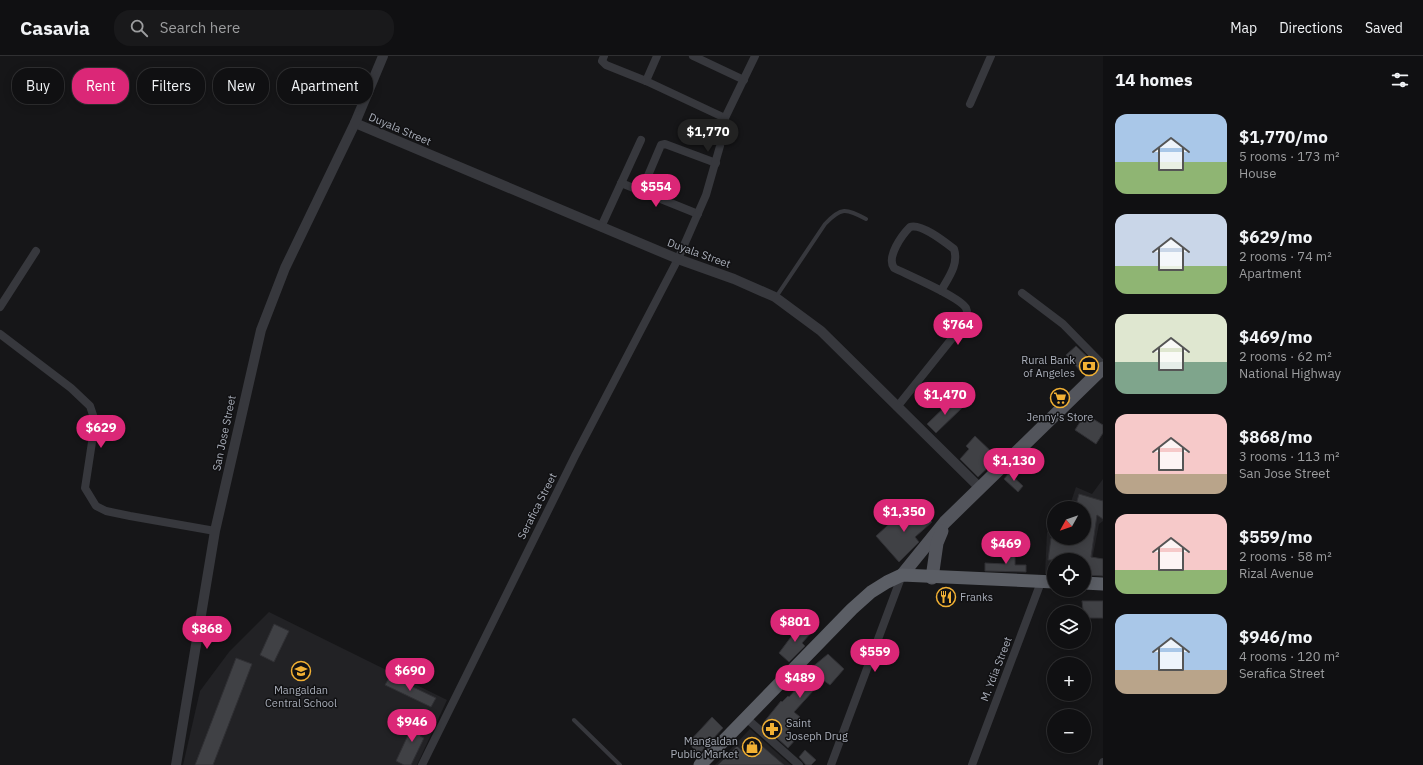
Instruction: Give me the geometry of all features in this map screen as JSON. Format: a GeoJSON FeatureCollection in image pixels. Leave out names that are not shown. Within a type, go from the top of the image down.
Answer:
{"type":"FeatureCollection","features":[{"type":"Feature","properties":{"kind":"highway"},"geometry":{"type":"LineString","coordinates":[[700,765],[852,609],[871,592],[887,582],[902,575],[932,578],[1047,582]]}},
{"type":"Feature","properties":{"kind":"highway"},"geometry":{"type":"LineString","coordinates":[[1091,583],[1103,584]]}},
{"type":"Feature","properties":{"kind":"main road"},"geometry":{"type":"LineString","coordinates":[[902,575],[945,522],[1103,368]]}},
{"type":"Feature","properties":{"kind":"main road"},"geometry":{"type":"LineString","coordinates":[[932,578],[937,543],[945,522]]}},
{"type":"Feature","properties":{"kind":"street","name":"San Jose Street"},"geometry":{"type":"LineString","coordinates":[[176,765],[216,530],[261,330],[285,268],[355,123],[383,56]]}},
{"type":"Feature","properties":{"kind":"street"},"geometry":{"type":"LineString","coordinates":[[604,56],[602,61],[606,65],[646,81],[725,118]]}},
{"type":"Feature","properties":{"kind":"street"},"geometry":{"type":"LineString","coordinates":[[646,81],[657,56]]}},
{"type":"Feature","properties":{"kind":"street"},"geometry":{"type":"LineString","coordinates":[[693,56],[744,80]]}},
{"type":"Feature","properties":{"kind":"street","name":"Serafica Street"},"geometry":{"type":"LineString","coordinates":[[422,765],[571,463],[678,259],[698,214],[716,163],[725,118],[755,56]]}},
{"type":"Feature","properties":{"kind":"street"},"geometry":{"type":"LineString","coordinates":[[970,104],[991,56]]}},
{"type":"Feature","properties":{"kind":"street","name":"Duyala Street"},"geometry":{"type":"LineString","coordinates":[[355,123],[678,259],[734,279],[775,297],[821,331],[980,488]]}},
{"type":"Feature","properties":{"kind":"street"},"geometry":{"type":"LineString","coordinates":[[602,227],[641,140]]}},
{"type":"Feature","properties":{"kind":"street"},"geometry":{"type":"LineString","coordinates":[[642,192],[661,145],[666,144],[716,163]]}},
{"type":"Feature","properties":{"kind":"street"},"geometry":{"type":"LineString","coordinates":[[621,183],[698,214]]}},
{"type":"Feature","properties":{"kind":"street"},"geometry":{"type":"LineString","coordinates":[[897,407],[966,320],[967,309],[963,304],[894,268],[891,262],[892,254],[910,227],[914,226],[922,228],[954,249],[956,259],[955,264],[941,292]]}},
{"type":"Feature","properties":{"kind":"street"},"geometry":{"type":"LineString","coordinates":[[0,307],[36,250]]}},
{"type":"Feature","properties":{"kind":"street"},"geometry":{"type":"LineString","coordinates":[[1022,293],[1063,324],[1103,365]]}},
{"type":"Feature","properties":{"kind":"street"},"geometry":{"type":"LineString","coordinates":[[0,334],[70,388],[90,406],[94,418],[94,429],[85,488],[96,506],[106,511],[130,516],[216,530]]}},
{"type":"Feature","properties":{"kind":"street"},"geometry":{"type":"LineString","coordinates":[[831,765],[902,575]]}},
{"type":"Feature","properties":{"kind":"street","name":"M. Ydia Street"},"geometry":{"type":"LineString","coordinates":[[972,765],[1040,582]]}},
{"type":"Feature","properties":{"kind":"street"},"geometry":{"type":"LineString","coordinates":[[746,717],[800,765]]}},
{"type":"Feature","properties":{"kind":"lane"},"geometry":{"type":"LineString","coordinates":[[775,297],[825,224],[833,215],[845,209],[853,211],[866,219]]}},
{"type":"Feature","properties":{"kind":"lane"},"geometry":{"type":"LineString","coordinates":[[574,720],[620,765]]}},
{"type":"Feature","properties":{"kind":"shaded area"},"geometry":{"type":"Polygon","coordinates":[[[1103,479],[1103,521],[1099,524],[1091,566],[1091,553],[1047,553],[1047,574],[1045,574],[1047,532],[1047,545],[1091,545],[1091,501],[1071,501],[1076,487],[1092,494],[1103,479]]]}},
{"type":"Feature","properties":{"kind":"shaded area","name":"Mangaldan Central School"},"geometry":{"type":"Polygon","coordinates":[[[269,612],[447,700],[417,765],[183,765],[200,691],[229,652],[269,612]]]}},
{"type":"Feature","properties":{"kind":"shaded area","name":"Mangaldan Public Market"},"geometry":{"type":"Polygon","coordinates":[[[750,729],[791,765],[715,765],[750,729]]]}},
{"type":"Feature","properties":{"kind":"building"},"geometry":{"type":"Polygon","coordinates":[[[1076,346],[1095,364],[1083,374],[1066,355],[1076,346]]]}},
{"type":"Feature","properties":{"kind":"building"},"geometry":{"type":"Polygon","coordinates":[[[954,398],[963,407],[936,433],[927,424],[954,398]]]}},
{"type":"Feature","properties":{"kind":"building"},"geometry":{"type":"Polygon","coordinates":[[[1085,414],[1103,425],[1103,433],[1096,444],[1075,430],[1085,414]]]}},
{"type":"Feature","properties":{"kind":"building"},"geometry":{"type":"Polygon","coordinates":[[[975,436],[998,458],[978,477],[960,459],[969,449],[966,446],[975,436]]]}},
{"type":"Feature","properties":{"kind":"building"},"geometry":{"type":"Polygon","coordinates":[[[1009,473],[1023,486],[1018,492],[1004,479],[1009,473]]]}},
{"type":"Feature","properties":{"kind":"building"},"geometry":{"type":"Polygon","coordinates":[[[1079,494],[1103,501],[1103,519],[1097,515],[1091,557],[1091,553],[1049,553],[1050,545],[1091,545],[1091,501],[1077,501],[1079,494]]]}},
{"type":"Feature","properties":{"kind":"building"},"geometry":{"type":"Polygon","coordinates":[[[915,504],[932,522],[915,537],[919,542],[899,562],[876,536],[897,517],[899,519],[915,504]]]}},
{"type":"Feature","properties":{"kind":"building"},"geometry":{"type":"Polygon","coordinates":[[[1005,551],[1015,551],[1015,565],[1026,565],[1026,572],[985,571],[985,563],[1005,564],[1005,551]]]}},
{"type":"Feature","properties":{"kind":"building"},"geometry":{"type":"Polygon","coordinates":[[[1091,557],[1103,559],[1103,576],[1091,575],[1091,557]]]}},
{"type":"Feature","properties":{"kind":"building"},"geometry":{"type":"Polygon","coordinates":[[[1082,601],[1103,601],[1103,618],[1091,618],[1091,605],[1082,605],[1082,601]]]}},
{"type":"Feature","properties":{"kind":"building"},"geometry":{"type":"Polygon","coordinates":[[[798,623],[810,634],[802,643],[805,646],[789,662],[779,653],[794,633],[791,630],[798,623]]]}},
{"type":"Feature","properties":{"kind":"building"},"geometry":{"type":"Polygon","coordinates":[[[274,624],[289,631],[274,662],[260,655],[274,624]]]}},
{"type":"Feature","properties":{"kind":"building"},"geometry":{"type":"Polygon","coordinates":[[[828,654],[844,669],[830,685],[823,680],[794,712],[800,717],[787,731],[796,739],[788,748],[765,727],[764,722],[781,701],[782,702],[788,696],[789,697],[812,671],[810,669],[828,654]]]}},
{"type":"Feature","properties":{"kind":"building"},"geometry":{"type":"Polygon","coordinates":[[[236,658],[252,664],[213,765],[195,765],[236,658]]]}},
{"type":"Feature","properties":{"kind":"building"},"geometry":{"type":"Polygon","coordinates":[[[390,676],[436,698],[431,707],[385,685],[390,676]]]}},
{"type":"Feature","properties":{"kind":"building"},"geometry":{"type":"Polygon","coordinates":[[[712,717],[723,728],[699,754],[688,743],[712,717]]]}},
{"type":"Feature","properties":{"kind":"building"},"geometry":{"type":"Polygon","coordinates":[[[416,718],[427,723],[420,736],[424,738],[411,765],[404,765],[396,761],[416,718]]]}},
{"type":"Feature","properties":{"kind":"building"},"geometry":{"type":"Polygon","coordinates":[[[737,746],[750,758],[762,746],[784,765],[718,765],[737,746]]]}},
{"type":"Feature","properties":{"kind":"building"},"geometry":{"type":"Polygon","coordinates":[[[805,750],[816,760],[811,765],[806,765],[799,757],[805,750]]]}},
{"type":"Feature","properties":{"kind":"place","name":"Rural Bank of Angeles"},"geometry":{"type":"Point","coordinates":[1089,366]}},
{"type":"Feature","properties":{"kind":"place","name":"Jenny's Store"},"geometry":{"type":"Point","coordinates":[1060,398]}},
{"type":"Feature","properties":{"kind":"place","name":"Franks"},"geometry":{"type":"Point","coordinates":[946,597]}},
{"type":"Feature","properties":{"kind":"place","name":"Mangaldan Central School"},"geometry":{"type":"Point","coordinates":[301,671]}},
{"type":"Feature","properties":{"kind":"place","name":"Saint Joseph Drug"},"geometry":{"type":"Point","coordinates":[772,729]}},
{"type":"Feature","properties":{"kind":"place","name":"Mangaldan Public Market"},"geometry":{"type":"Point","coordinates":[752,747]}}]}
